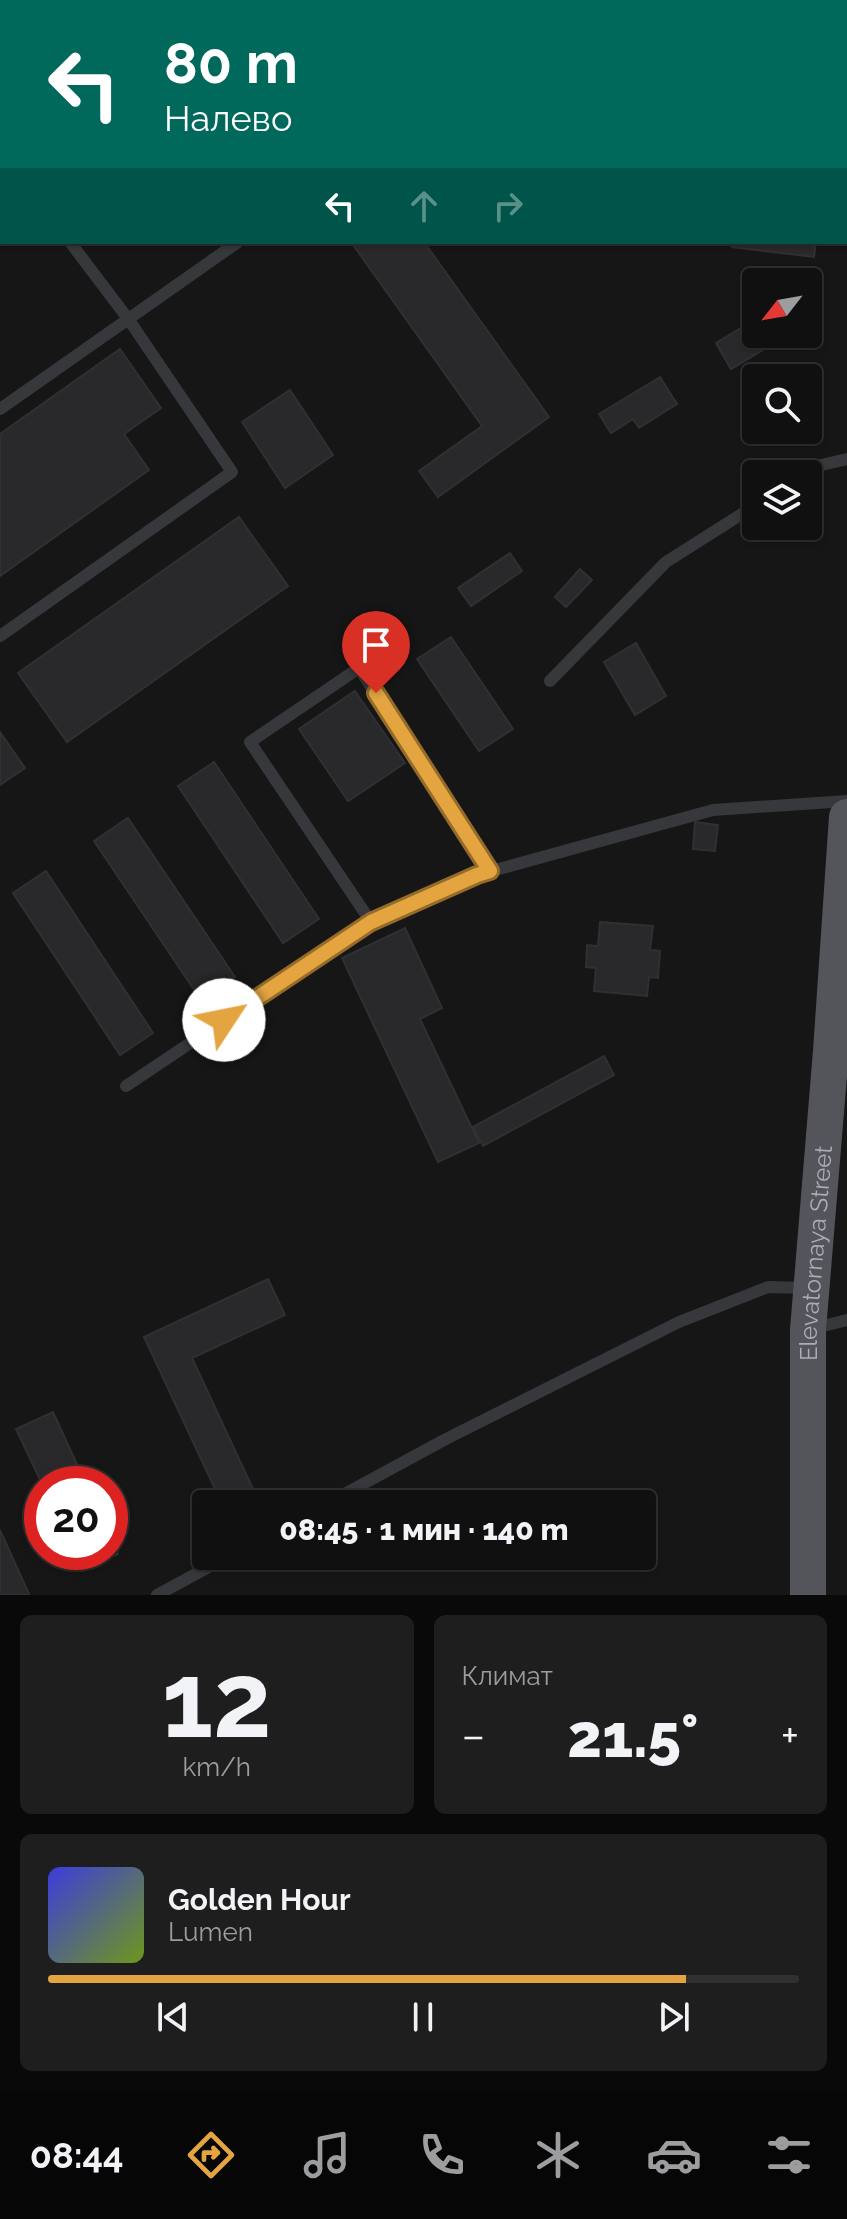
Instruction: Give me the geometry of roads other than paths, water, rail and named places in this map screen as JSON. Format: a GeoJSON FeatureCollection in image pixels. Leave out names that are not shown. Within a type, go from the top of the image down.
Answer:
{"type":"FeatureCollection","features":[{"type":"Feature","properties":{"kind":"main road","name":"Elevatornaya Street"},"geometry":{"type":"LineString","coordinates":[[808,1595],[808,1330],[831,1119],[847,817]]}},
{"type":"Feature","properties":{"kind":"lane"},"geometry":{"type":"LineString","coordinates":[[0,636],[232,472],[129,320],[72,244]]}},
{"type":"Feature","properties":{"kind":"lane"},"geometry":{"type":"LineString","coordinates":[[0,409],[235,244]]}},
{"type":"Feature","properties":{"kind":"lane"},"geometry":{"type":"LineString","coordinates":[[822,465],[847,459]]}},
{"type":"Feature","properties":{"kind":"lane"},"geometry":{"type":"LineString","coordinates":[[550,681],[666,562],[742,514]]}},
{"type":"Feature","properties":{"kind":"lane"},"geometry":{"type":"LineString","coordinates":[[371,922],[250,742],[359,668],[490,871]]}},
{"type":"Feature","properties":{"kind":"lane"},"geometry":{"type":"LineString","coordinates":[[126,1086],[371,922],[477,875],[713,810],[847,801]]}},
{"type":"Feature","properties":{"kind":"lane"},"geometry":{"type":"LineString","coordinates":[[352,1490],[679,1322],[768,1287],[812,1288]]}},
{"type":"Feature","properties":{"kind":"lane"},"geometry":{"type":"LineString","coordinates":[[808,1330],[847,1320]]}},
{"type":"Feature","properties":{"kind":"lane"},"geometry":{"type":"LineString","coordinates":[[157,1595],[203,1570]]}}]}
